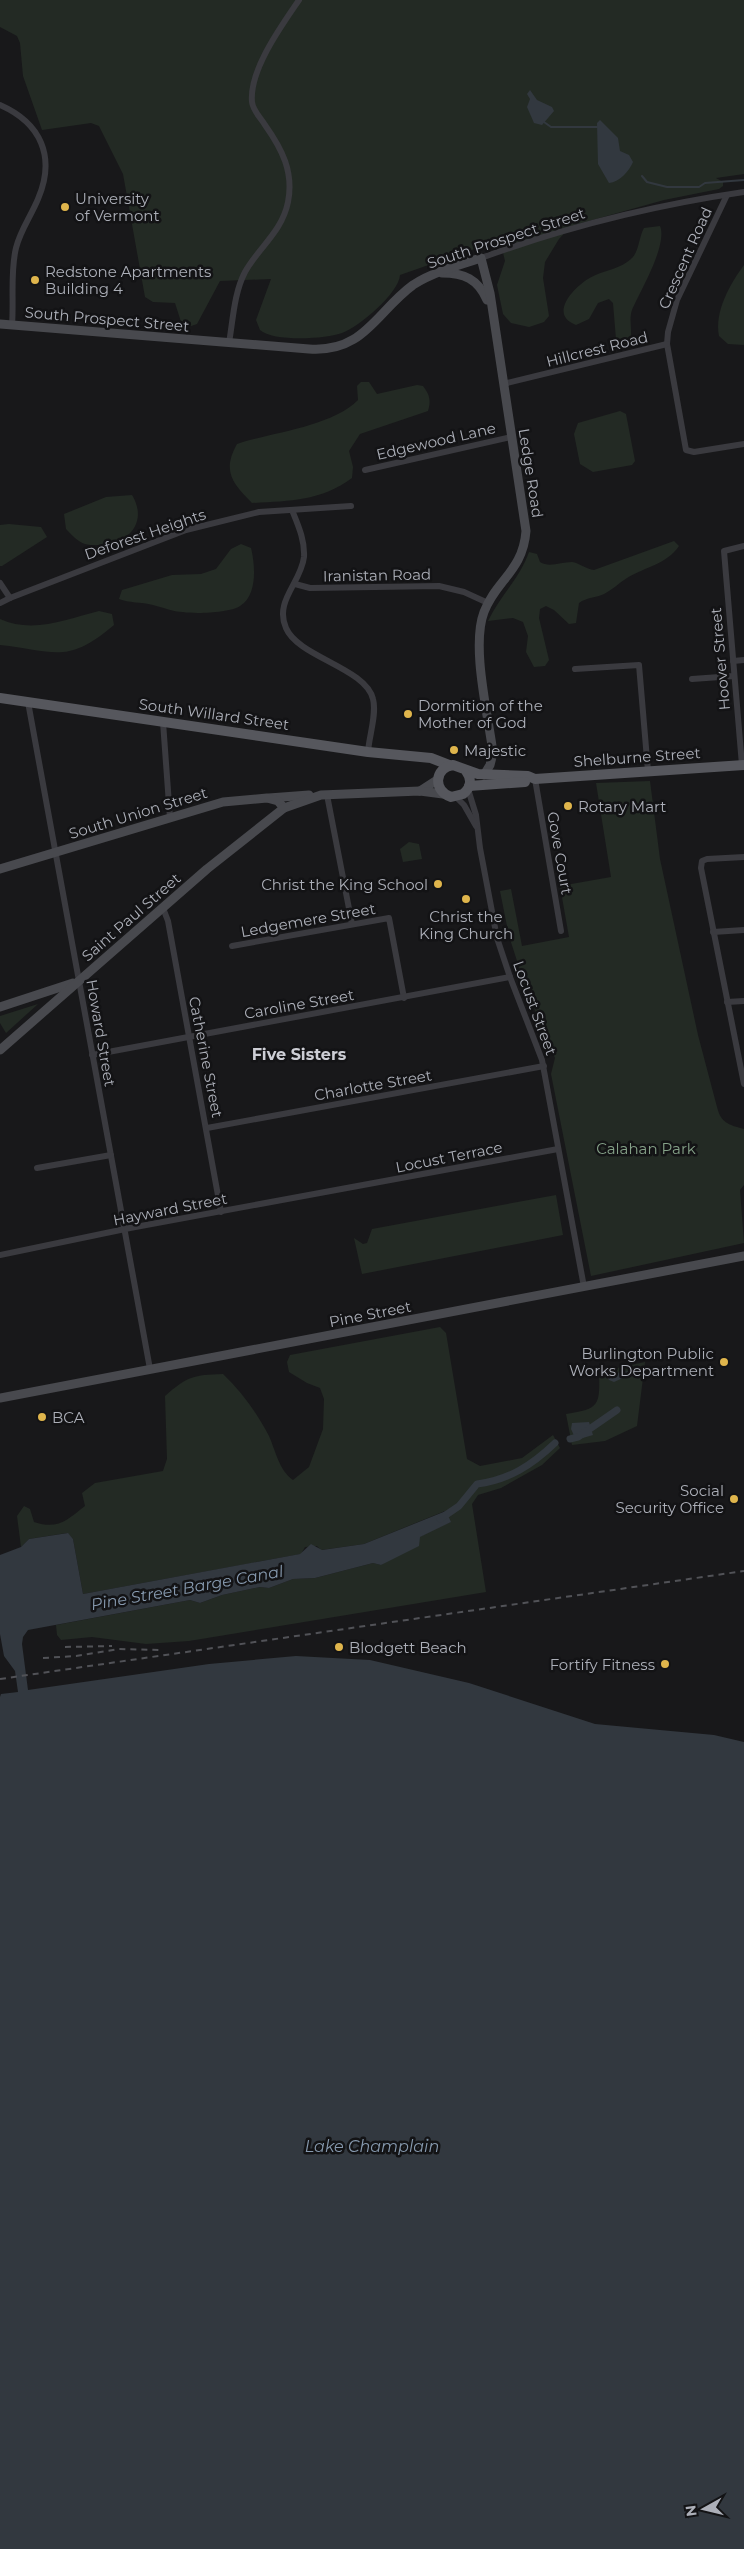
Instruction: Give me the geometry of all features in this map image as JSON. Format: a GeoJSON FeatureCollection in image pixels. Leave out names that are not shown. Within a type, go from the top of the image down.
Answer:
{"type":"FeatureCollection","features":[{"type":"Feature","properties":{"kind":"main road","name":"South Prospect Street"},"geometry":{"type":"LineString","coordinates":[[0,324],[316,350],[336,347],[367,331],[414,285],[481,258]]}},
{"type":"Feature","properties":{"kind":"main road","name":"Ledge Road"},"geometry":{"type":"LineString","coordinates":[[481,258],[490,294],[490,306],[506,384],[511,437],[524,511],[525,538],[517,564],[488,603],[480,624],[479,640],[493,753],[498,778]]}},
{"type":"Feature","properties":{"kind":"main road","name":"Ledge Road"},"geometry":{"type":"LineString","coordinates":[[440,273],[457,273],[470,277],[479,285],[490,306]]}},
{"type":"Feature","properties":{"kind":"main road","name":"South Willard Street"},"geometry":{"type":"LineString","coordinates":[[0,698],[368,752],[436,759],[449,765]]}},
{"type":"Feature","properties":{"kind":"main road","name":"Ledge Road"},"geometry":{"type":"LineString","coordinates":[[484,775],[490,765],[493,753]]}},
{"type":"Feature","properties":{"kind":"main road"},"geometry":{"type":"LineString","coordinates":[[423,758],[432,765],[443,794]]}},
{"type":"Feature","properties":{"kind":"main road","name":"Shelburne Street"},"geometry":{"type":"LineString","coordinates":[[449,765],[461,766],[466,770],[498,778]]}},
{"type":"Feature","properties":{"kind":"main road"},"geometry":{"type":"LineString","coordinates":[[420,791],[438,778],[449,765]]}},
{"type":"Feature","properties":{"kind":"main road","name":"Shelburne Street"},"geometry":{"type":"LineString","coordinates":[[456,797],[469,787],[498,778],[528,776],[534,779],[743,765]]}},
{"type":"Feature","properties":{"kind":"main road"},"geometry":{"type":"LineString","coordinates":[[466,770],[470,778],[469,787]]}},
{"type":"Feature","properties":{"kind":"main road"},"geometry":{"type":"LineString","coordinates":[[267,798],[278,801],[284,808],[324,795],[420,791],[456,797]]}},
{"type":"Feature","properties":{"kind":"main road","name":"South Union Street"},"geometry":{"type":"LineString","coordinates":[[0,869],[223,802],[324,795]]}},
{"type":"Feature","properties":{"kind":"main road","name":"Saint Paul Street"},"geometry":{"type":"LineString","coordinates":[[0,1050],[162,908],[260,825],[284,808]]}},
{"type":"Feature","properties":{"kind":"main road"},"geometry":{"type":"LineString","coordinates":[[0,1007],[78,981]]}},
{"type":"Feature","properties":{"kind":"main road","name":"Pine Street"},"geometry":{"type":"LineString","coordinates":[[0,1398],[744,1256]]}},
{"type":"Feature","properties":{"kind":"street"},"geometry":{"type":"LineString","coordinates":[[230,343],[242,279],[248,268],[281,225],[289,201],[290,180],[287,162],[278,143],[255,110],[252,95],[268,50],[299,0]]}},
{"type":"Feature","properties":{"kind":"street"},"geometry":{"type":"LineString","coordinates":[[0,106],[20,116],[33,128],[40,138],[44,158],[41,190],[15,249],[12,325]]}},
{"type":"Feature","properties":{"kind":"street","name":"South Prospect Street"},"geometry":{"type":"LineString","coordinates":[[481,258],[537,239],[639,211],[683,201],[744,192]]}},
{"type":"Feature","properties":{"kind":"street","name":"Crescent Road"},"geometry":{"type":"LineString","coordinates":[[727,195],[677,300],[670,322],[667,344],[686,450],[694,452],[744,444]]}},
{"type":"Feature","properties":{"kind":"street","name":"Hillcrest Road"},"geometry":{"type":"LineString","coordinates":[[506,384],[521,383],[533,378],[667,344]]}},
{"type":"Feature","properties":{"kind":"street","name":"Edgewood Lane"},"geometry":{"type":"LineString","coordinates":[[365,470],[511,437]]}},
{"type":"Feature","properties":{"kind":"street","name":"Deforest Heights"},"geometry":{"type":"LineString","coordinates":[[0,603],[186,530],[258,512],[352,506]]}},
{"type":"Feature","properties":{"kind":"street"},"geometry":{"type":"LineString","coordinates":[[292,510],[302,537],[304,550],[301,571],[284,604],[283,618],[287,632],[296,642],[350,674],[372,696],[368,752]]}},
{"type":"Feature","properties":{"kind":"street","name":"Hoover Street"},"geometry":{"type":"LineString","coordinates":[[743,765],[724,550],[744,546]]}},
{"type":"Feature","properties":{"kind":"street"},"geometry":{"type":"LineString","coordinates":[[0,583],[10,598]]}},
{"type":"Feature","properties":{"kind":"street","name":"Iranistan Road"},"geometry":{"type":"LineString","coordinates":[[295,584],[310,588],[439,586],[464,592],[488,603]]}},
{"type":"Feature","properties":{"kind":"street"},"geometry":{"type":"LineString","coordinates":[[733,661],[744,660]]}},
{"type":"Feature","properties":{"kind":"street"},"geometry":{"type":"LineString","coordinates":[[575,669],[639,665],[648,771]]}},
{"type":"Feature","properties":{"kind":"street"},"geometry":{"type":"LineString","coordinates":[[692,679],[734,676]]}},
{"type":"Feature","properties":{"kind":"street","name":"Howard Street"},"geometry":{"type":"LineString","coordinates":[[28,702],[150,1369]]}},
{"type":"Feature","properties":{"kind":"street"},"geometry":{"type":"LineString","coordinates":[[163,722],[170,818]]}},
{"type":"Feature","properties":{"kind":"street","name":"Gove Court"},"geometry":{"type":"LineString","coordinates":[[534,779],[561,931]]}},
{"type":"Feature","properties":{"kind":"street","name":"Locust Street"},"geometry":{"type":"LineString","coordinates":[[469,787],[476,815],[476,827],[498,938],[510,977],[544,1066],[584,1286]]}},
{"type":"Feature","properties":{"kind":"street"},"geometry":{"type":"LineString","coordinates":[[324,795],[352,924]]}},
{"type":"Feature","properties":{"kind":"street","name":"Locust Street"},"geometry":{"type":"LineString","coordinates":[[456,797],[464,805],[476,827]]}},
{"type":"Feature","properties":{"kind":"street"},"geometry":{"type":"LineString","coordinates":[[744,856],[704,860],[701,870],[744,1084]]}},
{"type":"Feature","properties":{"kind":"street","name":"Catherine Street"},"geometry":{"type":"LineString","coordinates":[[162,908],[168,921],[222,1212]]}},
{"type":"Feature","properties":{"kind":"street","name":"Ledgemere Street"},"geometry":{"type":"LineString","coordinates":[[232,946],[389,918],[404,998]]}},
{"type":"Feature","properties":{"kind":"street"},"geometry":{"type":"LineString","coordinates":[[713,932],[744,930]]}},
{"type":"Feature","properties":{"kind":"street","name":"Caroline Street"},"geometry":{"type":"LineString","coordinates":[[92,1055],[510,977]]}},
{"type":"Feature","properties":{"kind":"street"},"geometry":{"type":"LineString","coordinates":[[727,1002],[744,1001]]}},
{"type":"Feature","properties":{"kind":"street","name":"Charlotte Street"},"geometry":{"type":"LineString","coordinates":[[207,1128],[544,1066]]}},
{"type":"Feature","properties":{"kind":"street","name":"Locust Terrace"},"geometry":{"type":"LineString","coordinates":[[345,1189],[558,1150]]}},
{"type":"Feature","properties":{"kind":"street"},"geometry":{"type":"LineString","coordinates":[[37,1168],[111,1155]]}},
{"type":"Feature","properties":{"kind":"street","name":"Hayward Street"},"geometry":{"type":"LineString","coordinates":[[0,1255],[345,1189]]}},
{"type":"Feature","properties":{"kind":"green space"},"geometry":{"type":"Polygon","coordinates":[[[0,0],[744,0],[744,174],[716,178],[723,182],[723,186],[719,189],[664,200],[571,226],[559,239],[545,262],[543,278],[549,316],[544,322],[529,327],[511,323],[503,314],[497,285],[505,261],[500,240],[400,275],[393,291],[386,300],[368,317],[342,333],[324,337],[287,338],[267,334],[260,330],[256,320],[271,279],[220,281],[197,324],[185,328],[182,325],[175,303],[153,302],[145,297],[123,174],[99,126],[91,123],[42,130],[23,76],[20,43],[17,36],[0,27],[0,0]]]}},
{"type":"Feature","properties":{"kind":"green space"},"geometry":{"type":"Polygon","coordinates":[[[660,226],[660,244],[657,256],[632,310],[629,344],[621,344],[616,339],[613,303],[609,299],[598,303],[589,319],[576,325],[568,321],[564,315],[564,309],[570,295],[582,283],[593,276],[623,265],[635,254],[644,228],[660,226]]]}},
{"type":"Feature","properties":{"kind":"green space"},"geometry":{"type":"Polygon","coordinates":[[[744,265],[744,345],[728,344],[719,336],[719,317],[724,299],[744,265]]]}},
{"type":"Feature","properties":{"kind":"green space"},"geometry":{"type":"Polygon","coordinates":[[[361,382],[369,382],[377,394],[417,385],[423,386],[429,398],[428,411],[360,434],[349,451],[353,467],[352,478],[340,486],[304,498],[252,503],[239,489],[231,476],[230,462],[237,444],[301,428],[333,417],[358,400],[357,386],[361,382]]]}},
{"type":"Feature","properties":{"kind":"green space"},"geometry":{"type":"Polygon","coordinates":[[[620,411],[626,414],[635,461],[632,465],[593,472],[580,464],[574,434],[578,423],[620,411]]]}},
{"type":"Feature","properties":{"kind":"green space"},"geometry":{"type":"Polygon","coordinates":[[[132,495],[137,505],[138,515],[136,523],[132,531],[118,542],[97,545],[82,543],[66,529],[64,514],[106,497],[132,495]]]}},
{"type":"Feature","properties":{"kind":"green space"},"geometry":{"type":"Polygon","coordinates":[[[0,525],[41,527],[47,537],[0,566],[0,525]]]}},
{"type":"Feature","properties":{"kind":"green space"},"geometry":{"type":"Polygon","coordinates":[[[674,541],[679,546],[668,557],[627,578],[610,591],[579,603],[576,623],[569,624],[554,610],[546,606],[540,609],[539,618],[549,660],[545,666],[534,667],[526,652],[528,636],[523,622],[513,618],[488,621],[529,552],[537,554],[540,562],[544,564],[572,562],[594,570],[674,541]]]}},
{"type":"Feature","properties":{"kind":"green space"},"geometry":{"type":"Polygon","coordinates":[[[241,544],[251,548],[254,562],[254,579],[250,595],[240,606],[229,610],[188,613],[119,599],[122,590],[172,575],[201,574],[216,569],[231,549],[241,544]]]}},
{"type":"Feature","properties":{"kind":"green space"},"geometry":{"type":"Polygon","coordinates":[[[99,611],[112,614],[114,625],[84,646],[60,652],[48,652],[0,645],[0,619],[25,625],[50,624],[99,611]]]}},
{"type":"Feature","properties":{"kind":"green space","name":"Calahan Park"},"geometry":{"type":"Polygon","coordinates":[[[650,781],[660,859],[698,1035],[717,1107],[723,1120],[744,1129],[744,1185],[740,1190],[744,1243],[591,1276],[551,1074],[555,1058],[526,989],[509,936],[500,891],[511,889],[522,946],[569,937],[560,886],[611,877],[596,783],[650,781]]]}},
{"type":"Feature","properties":{"kind":"green space"},"geometry":{"type":"Polygon","coordinates":[[[409,842],[419,844],[422,859],[403,862],[400,849],[409,842]]]}},
{"type":"Feature","properties":{"kind":"green space"},"geometry":{"type":"Polygon","coordinates":[[[38,1004],[6,1033],[0,1023],[0,1016],[38,1004]]]}},
{"type":"Feature","properties":{"kind":"green space"},"geometry":{"type":"Polygon","coordinates":[[[556,1195],[563,1235],[362,1274],[354,1238],[363,1244],[367,1243],[372,1229],[556,1195]]]}},
{"type":"Feature","properties":{"kind":"green space"},"geometry":{"type":"Polygon","coordinates":[[[440,1327],[446,1333],[467,1459],[480,1466],[522,1458],[553,1435],[560,1448],[542,1465],[501,1488],[478,1495],[472,1504],[486,1592],[189,1641],[146,1644],[92,1637],[61,1640],[57,1635],[56,1625],[190,1600],[200,1603],[222,1595],[260,1587],[269,1588],[293,1579],[315,1578],[373,1563],[381,1565],[419,1537],[450,1522],[445,1511],[364,1544],[321,1550],[317,1546],[305,1547],[301,1554],[83,1594],[73,1539],[67,1533],[29,1539],[21,1547],[17,1516],[24,1506],[30,1509],[34,1522],[50,1525],[56,1524],[67,1519],[85,1506],[82,1493],[95,1483],[163,1471],[167,1459],[165,1396],[191,1378],[205,1375],[223,1374],[237,1388],[249,1403],[269,1436],[284,1471],[293,1480],[309,1467],[323,1429],[324,1399],[320,1388],[307,1383],[289,1372],[287,1362],[290,1355],[440,1327]]]}},
{"type":"Feature","properties":{"kind":"green space"},"geometry":{"type":"Polygon","coordinates":[[[645,1362],[637,1426],[605,1441],[572,1445],[566,1414],[586,1410],[596,1404],[599,1392],[599,1372],[645,1362]]]}},
{"type":"Feature","properties":{"kind":"water"},"geometry":{"type":"Polygon","coordinates":[[[530,90],[537,100],[552,107],[554,111],[542,125],[534,123],[527,107],[530,99],[527,94],[530,90]]]}},
{"type":"Feature","properties":{"kind":"water"},"geometry":{"type":"Polygon","coordinates":[[[600,120],[618,138],[620,151],[629,155],[633,162],[624,176],[617,181],[609,183],[598,164],[597,123],[600,120]]]}},
{"type":"Feature","properties":{"kind":"water"},"geometry":{"type":"Polygon","coordinates":[[[643,1369],[614,1382],[609,1380],[604,1371],[616,1373],[643,1369]]]}},
{"type":"Feature","properties":{"kind":"water"},"geometry":{"type":"Polygon","coordinates":[[[589,1422],[593,1435],[576,1440],[571,1429],[572,1423],[589,1422]]]}},
{"type":"Feature","properties":{"kind":"water","name":"Lake Champlain"},"geometry":{"type":"Polygon","coordinates":[[[446,1511],[451,1522],[420,1537],[419,1546],[381,1565],[373,1563],[315,1578],[293,1579],[269,1588],[260,1587],[222,1595],[200,1603],[190,1600],[28,1630],[23,1637],[22,1644],[28,1690],[209,1664],[296,1656],[370,1660],[469,1683],[595,1724],[714,1735],[744,1742],[744,2549],[0,2549],[0,1697],[1,1694],[18,1692],[15,1671],[4,1656],[0,1634],[0,1555],[21,1547],[29,1539],[68,1533],[73,1539],[83,1594],[300,1554],[311,1544],[322,1550],[364,1544],[446,1511]]]}},
{"type":"Feature","properties":{"kind":"waterway"},"geometry":{"type":"LineString","coordinates":[[544,122],[551,127],[597,127]]}},
{"type":"Feature","properties":{"kind":"waterway"},"geometry":{"type":"LineString","coordinates":[[642,176],[647,182],[667,187],[699,187],[705,183],[744,180]]}},
{"type":"Feature","properties":{"kind":"waterway","name":"Pine Street Barge Canal"},"geometry":{"type":"LineString","coordinates":[[570,1439],[578,1437],[617,1410]]}},
{"type":"Feature","properties":{"kind":"waterway","name":"Pine Street Barge Canal"},"geometry":{"type":"LineString","coordinates":[[440,1519],[459,1506],[477,1484],[510,1475],[529,1465],[555,1443]]}},
{"type":"Feature","properties":{"kind":"railway"},"geometry":{"type":"LineString","coordinates":[[0,1679],[744,1571]]}},
{"type":"Feature","properties":{"kind":"railway"},"geometry":{"type":"LineString","coordinates":[[65,1647],[112,1646]]}},
{"type":"Feature","properties":{"kind":"railway"},"geometry":{"type":"LineString","coordinates":[[43,1658],[76,1656],[119,1649],[160,1650]]}},
{"type":"Feature","properties":{"kind":"place","name":"University of Vermont"},"geometry":{"type":"Point","coordinates":[65,207]}},
{"type":"Feature","properties":{"kind":"place","name":"Redstone Apartments Building 4"},"geometry":{"type":"Point","coordinates":[35,280]}},
{"type":"Feature","properties":{"kind":"place","name":"Dormition of the Mother of God"},"geometry":{"type":"Point","coordinates":[408,714]}},
{"type":"Feature","properties":{"kind":"place","name":"Majestic"},"geometry":{"type":"Point","coordinates":[454,750]}},
{"type":"Feature","properties":{"kind":"place","name":"Rotary Mart"},"geometry":{"type":"Point","coordinates":[568,806]}},
{"type":"Feature","properties":{"kind":"place","name":"Christ the King School"},"geometry":{"type":"Point","coordinates":[438,884]}},
{"type":"Feature","properties":{"kind":"place","name":"Christ the King Church"},"geometry":{"type":"Point","coordinates":[466,899]}},
{"type":"Feature","properties":{"kind":"place","name":"Burlington Public Works Department"},"geometry":{"type":"Point","coordinates":[724,1362]}},
{"type":"Feature","properties":{"kind":"place","name":"BCA"},"geometry":{"type":"Point","coordinates":[42,1417]}},
{"type":"Feature","properties":{"kind":"place","name":"Social Security Office"},"geometry":{"type":"Point","coordinates":[734,1499]}},
{"type":"Feature","properties":{"kind":"place","name":"Blodgett Beach"},"geometry":{"type":"Point","coordinates":[339,1647]}},
{"type":"Feature","properties":{"kind":"place","name":"Fortify Fitness"},"geometry":{"type":"Point","coordinates":[665,1664]}},
{"type":"Feature","properties":{"kind":"district","name":"Five Sisters"},"geometry":{"type":"Point","coordinates":[299,1054]}}]}
